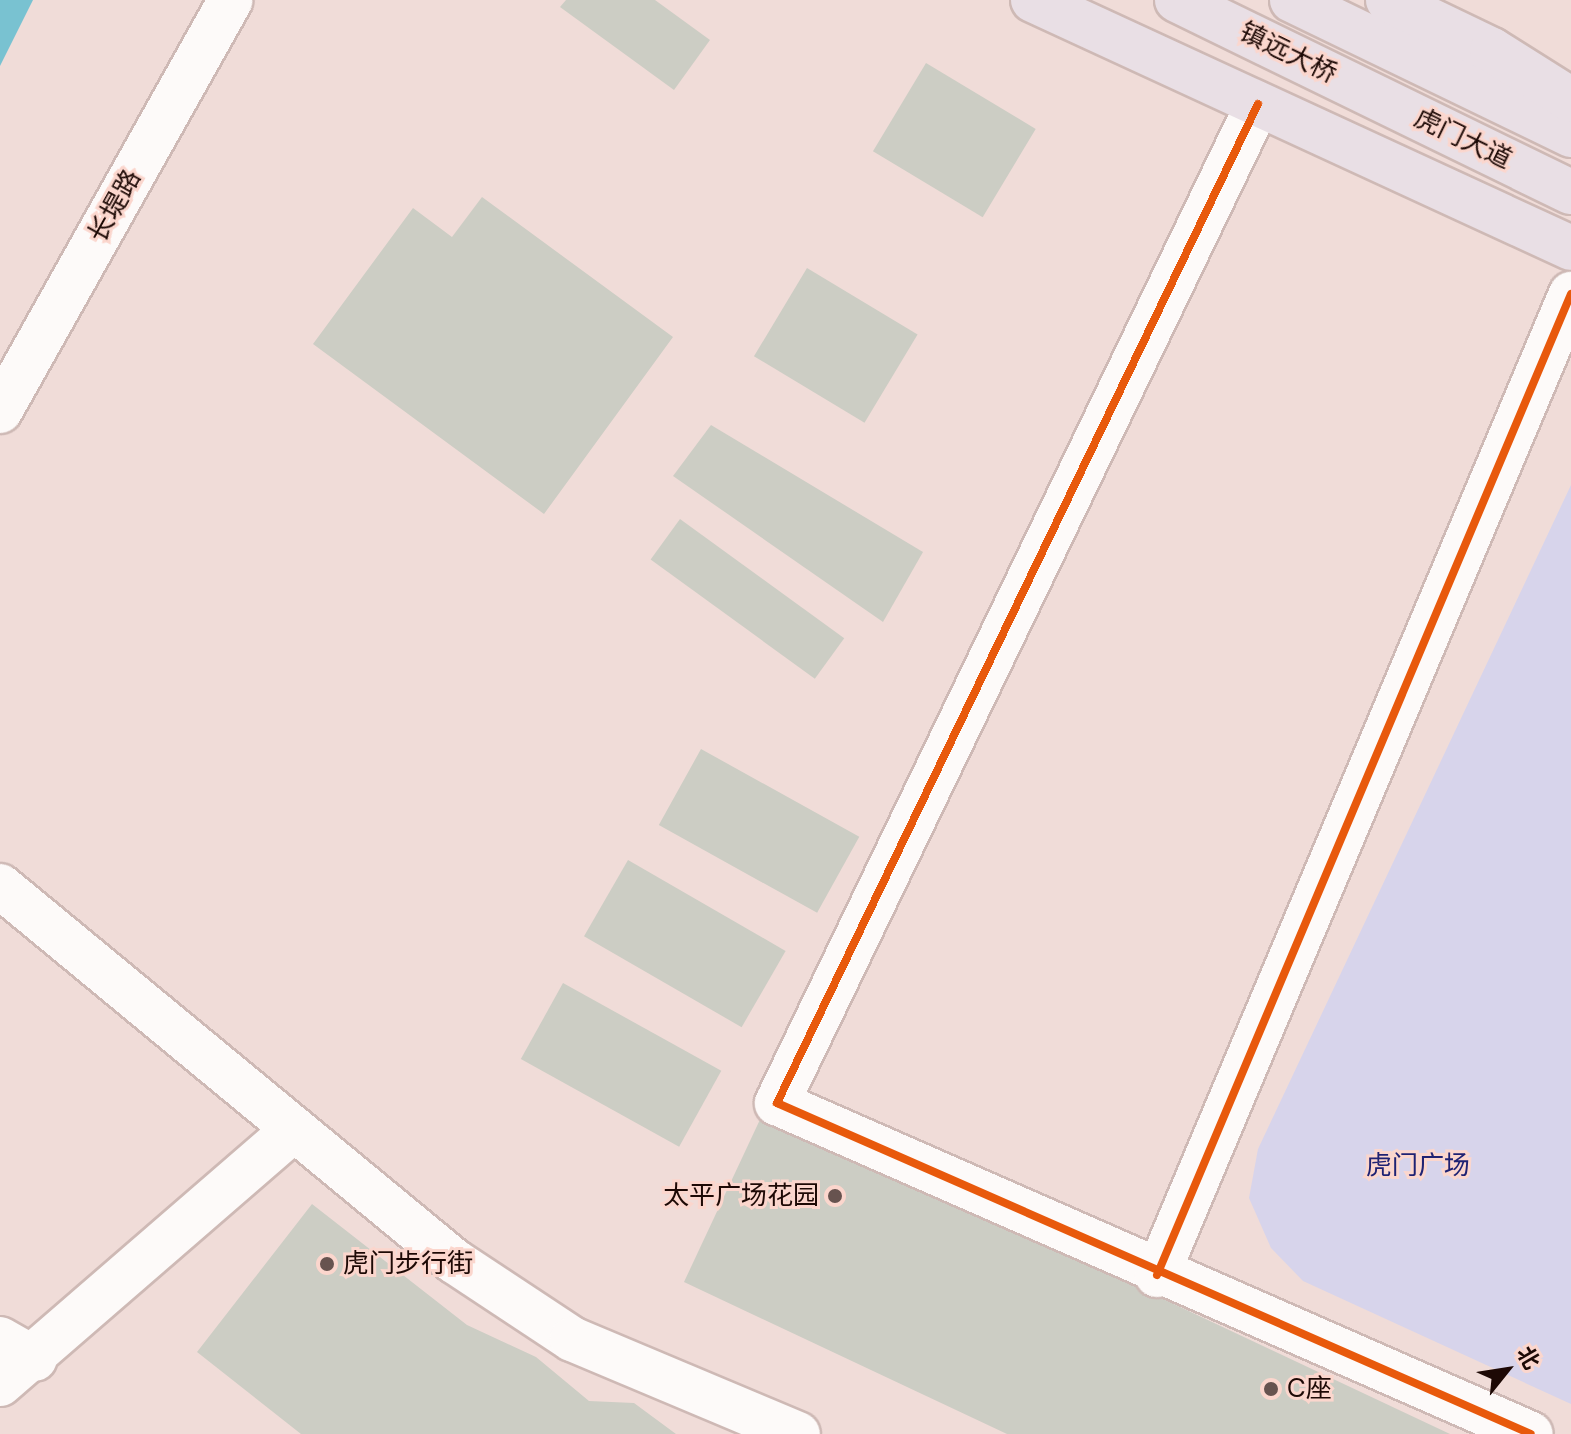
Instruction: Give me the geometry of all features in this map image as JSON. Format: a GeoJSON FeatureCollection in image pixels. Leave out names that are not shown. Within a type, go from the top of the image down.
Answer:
{"type":"FeatureCollection","features":[{"type":"Feature","properties":{"kind":"main road"},"geometry":{"type":"LineString","coordinates":[[1033,0],[1571,248]]}},
{"type":"Feature","properties":{"kind":"main road","name":"镇远大桥"},"geometry":{"type":"LineString","coordinates":[[1177,0],[1355,86]]}},
{"type":"Feature","properties":{"kind":"main road","name":"镇远大桥"},"geometry":{"type":"LineString","coordinates":[[1292,0],[1383,20]]}},
{"type":"Feature","properties":{"kind":"main road"},"geometry":{"type":"LineString","coordinates":[[1383,20],[1492,50],[1571,100]]}},
{"type":"Feature","properties":{"kind":"main road","name":"虎门大道"},"geometry":{"type":"LineString","coordinates":[[1383,20],[1571,135]]}},
{"type":"Feature","properties":{"kind":"main road","name":"虎门大道"},"geometry":{"type":"LineString","coordinates":[[1355,86],[1571,192]]}},
{"type":"Feature","properties":{"kind":"street","name":"长堤路"},"geometry":{"type":"LineString","coordinates":[[0,411],[231,0]]}},
{"type":"Feature","properties":{"kind":"street"},"geometry":{"type":"LineString","coordinates":[[1258,104],[777,1103],[1157,1275],[1531,1434]]}},
{"type":"Feature","properties":{"kind":"street"},"geometry":{"type":"LineString","coordinates":[[1157,1275],[1571,294]]}},
{"type":"Feature","properties":{"kind":"street"},"geometry":{"type":"LineString","coordinates":[[0,886],[454,1261],[572,1339],[798,1434]]}},
{"type":"Feature","properties":{"kind":"street"},"geometry":{"type":"LineString","coordinates":[[12,1360],[294,1129]]}},
{"type":"Feature","properties":{"kind":"green space","name":"虎门广场"},"geometry":{"type":"Polygon","coordinates":[[[1571,485],[1571,1404],[1303,1281],[1271,1248],[1249,1198],[1258,1149],[1571,485]]]}},
{"type":"Feature","properties":{"kind":"water"},"geometry":{"type":"Polygon","coordinates":[[[0,0],[33,0],[0,66],[0,0]]]}},
{"type":"Feature","properties":{"kind":"building"},"geometry":{"type":"Polygon","coordinates":[[[566,0],[655,0],[710,40],[674,90],[560,7],[566,0]]]}},
{"type":"Feature","properties":{"kind":"building"},"geometry":{"type":"Polygon","coordinates":[[[926,63],[1036,129],[983,217],[873,151],[926,63]]]}},
{"type":"Feature","properties":{"kind":"building"},"geometry":{"type":"Polygon","coordinates":[[[482,197],[673,337],[544,514],[313,344],[413,208],[452,237],[482,197]]]}},
{"type":"Feature","properties":{"kind":"building"},"geometry":{"type":"Polygon","coordinates":[[[807,268],[918,334],[865,423],[754,356],[807,268]]]}},
{"type":"Feature","properties":{"kind":"building"},"geometry":{"type":"Polygon","coordinates":[[[711,425],[923,552],[883,622],[673,476],[711,425]]]}},
{"type":"Feature","properties":{"kind":"building"},"geometry":{"type":"Polygon","coordinates":[[[680,519],[844,638],[815,679],[651,559],[680,519]]]}},
{"type":"Feature","properties":{"kind":"building"},"geometry":{"type":"Polygon","coordinates":[[[701,749],[859,837],[817,913],[659,825],[701,749]]]}},
{"type":"Feature","properties":{"kind":"building"},"geometry":{"type":"Polygon","coordinates":[[[628,860],[786,951],[742,1027],[584,936],[628,860]]]}},
{"type":"Feature","properties":{"kind":"building"},"geometry":{"type":"Polygon","coordinates":[[[563,983],[721,1071],[679,1147],[521,1059],[563,983]]]}},
{"type":"Feature","properties":{"kind":"building","name":"太平广场花园"},"geometry":{"type":"Polygon","coordinates":[[[764,1111],[1450,1434],[1007,1434],[684,1282],[764,1111]]]}},
{"type":"Feature","properties":{"kind":"building","name":"虎门步行街"},"geometry":{"type":"Polygon","coordinates":[[[312,1204],[467,1325],[536,1357],[589,1401],[634,1403],[676,1434],[301,1434],[197,1352],[312,1204]]]}},
{"type":"Feature","properties":{"kind":"cycle path"},"geometry":{"type":"LineString","coordinates":[[1258,104],[777,1103],[1531,1434]]}},
{"type":"Feature","properties":{"kind":"cycle path"},"geometry":{"type":"LineString","coordinates":[[1157,1275],[1571,294]]}},
{"type":"Feature","properties":{"kind":"place","name":"太平广场花园"},"geometry":{"type":"Point","coordinates":[835,1196]}},
{"type":"Feature","properties":{"kind":"place","name":"虎门步行街"},"geometry":{"type":"Point","coordinates":[327,1264]}},
{"type":"Feature","properties":{"kind":"place","name":"C座"},"geometry":{"type":"Point","coordinates":[1271,1389]}}]}
